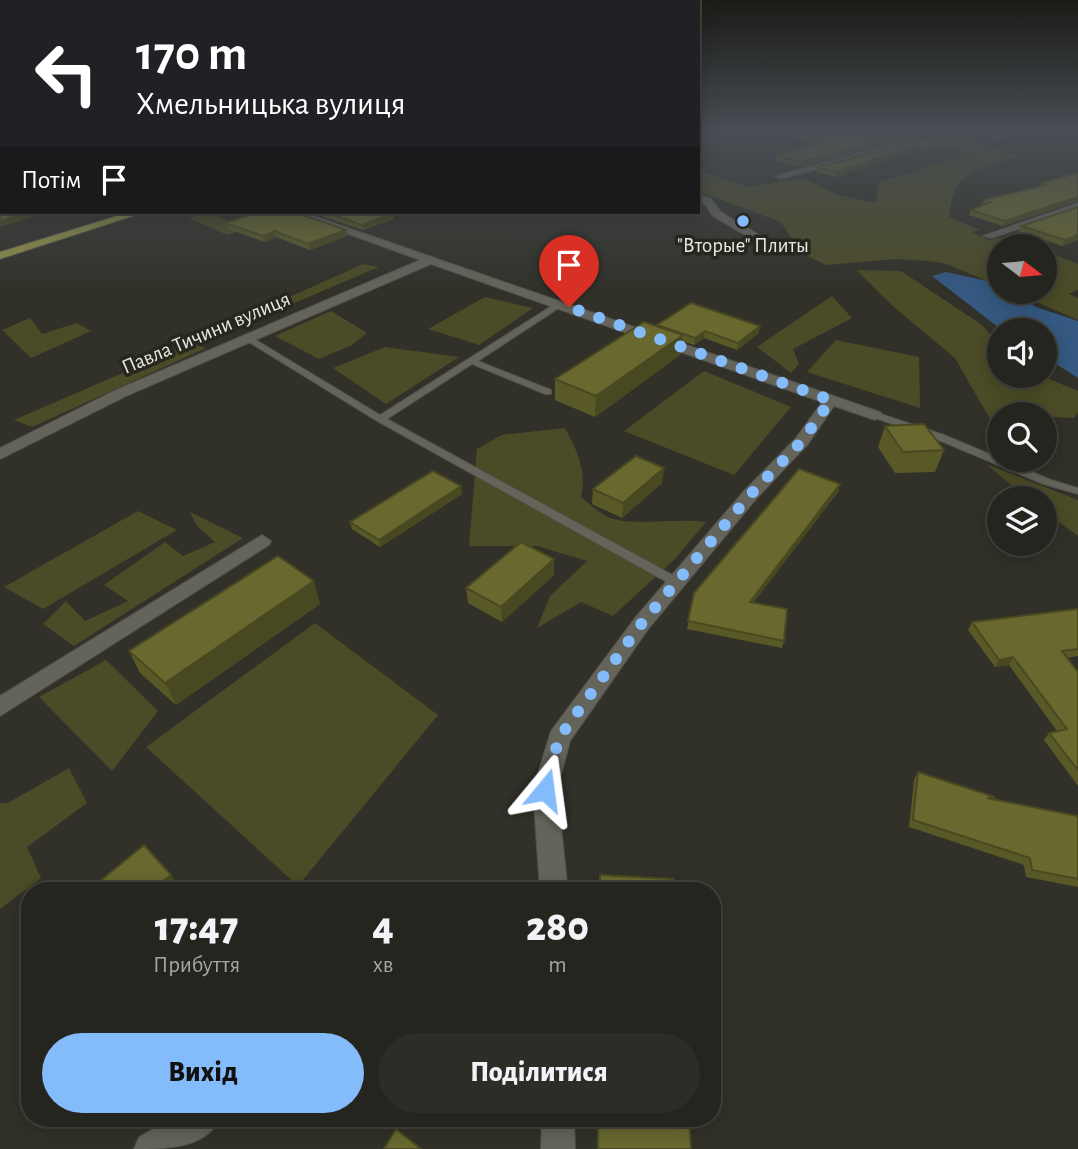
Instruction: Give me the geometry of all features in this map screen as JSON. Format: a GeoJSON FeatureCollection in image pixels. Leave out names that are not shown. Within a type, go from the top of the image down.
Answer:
{"type":"FeatureCollection","features":[{"type":"Feature","properties":{"kind":"main road"},"geometry":{"type":"LineString","coordinates":[[0,256],[134,214]]}},
{"type":"Feature","properties":{"kind":"street"},"geometry":{"type":"LineString","coordinates":[[700,198],[708,201],[717,214],[762,241]]}},
{"type":"Feature","properties":{"kind":"street"},"geometry":{"type":"LineString","coordinates":[[994,234],[1078,206]]}},
{"type":"Feature","properties":{"kind":"street"},"geometry":{"type":"LineString","coordinates":[[299,214],[432,258],[875,415]]}},
{"type":"Feature","properties":{"kind":"street","name":"Павла Тичини вулиця"},"geometry":{"type":"LineString","coordinates":[[0,454],[121,393],[432,258]]}},
{"type":"Feature","properties":{"kind":"street"},"geometry":{"type":"LineString","coordinates":[[553,882],[545,790],[559,738],[642,623],[750,495],[802,441],[831,400]]}},
{"type":"Feature","properties":{"kind":"street"},"geometry":{"type":"LineString","coordinates":[[0,707],[262,541]]}},
{"type":"Feature","properties":{"kind":"street"},"geometry":{"type":"LineString","coordinates":[[151,1149],[189,1127]]}},
{"type":"Feature","properties":{"kind":"street"},"geometry":{"type":"LineString","coordinates":[[558,1127],[558,1149]]}},
{"type":"Feature","properties":{"kind":"lane"},"geometry":{"type":"LineString","coordinates":[[380,419],[561,304]]}},
{"type":"Feature","properties":{"kind":"lane"},"geometry":{"type":"LineString","coordinates":[[248,339],[380,419],[676,582]]}},
{"type":"Feature","properties":{"kind":"lane"},"geometry":{"type":"LineString","coordinates":[[471,362],[548,392]]}},
{"type":"Feature","properties":{"kind":"lane"},"geometry":{"type":"LineString","coordinates":[[875,415],[940,437],[1047,482],[1078,491]]}},
{"type":"Feature","properties":{"kind":"shaded area"},"geometry":{"type":"Polygon","coordinates":[[[700,184],[738,184],[748,187],[769,184],[814,184],[837,195],[876,203],[879,184],[959,184],[949,217],[980,230],[971,232],[987,239],[987,281],[947,264],[928,261],[896,259],[826,265],[801,253],[781,222],[700,192],[700,184]]]}},
{"type":"Feature","properties":{"kind":"shaded area"},"geometry":{"type":"Polygon","coordinates":[[[202,214],[226,214],[219,217],[243,229],[227,235],[189,218],[202,214]]]}},
{"type":"Feature","properties":{"kind":"shaded area"},"geometry":{"type":"Polygon","coordinates":[[[1057,256],[1078,264],[1078,290],[1069,294],[1078,298],[1078,320],[1041,304],[1057,304],[1057,256]]]}},
{"type":"Feature","properties":{"kind":"shaded area"},"geometry":{"type":"Polygon","coordinates":[[[363,264],[379,267],[235,328],[232,323],[363,264]]]}},
{"type":"Feature","properties":{"kind":"shaded area"},"geometry":{"type":"Polygon","coordinates":[[[856,270],[901,271],[982,325],[987,331],[987,388],[1057,388],[1057,382],[1078,391],[1078,412],[1074,418],[1057,417],[1057,402],[987,402],[987,414],[955,358],[894,307],[856,270]]]}},
{"type":"Feature","properties":{"kind":"shaded area"},"geometry":{"type":"Polygon","coordinates":[[[832,296],[852,318],[793,349],[799,364],[791,373],[757,347],[832,296]]]}},
{"type":"Feature","properties":{"kind":"shaded area"},"geometry":{"type":"Polygon","coordinates":[[[485,297],[533,308],[479,345],[428,329],[485,297]]]}},
{"type":"Feature","properties":{"kind":"shaded area"},"geometry":{"type":"Polygon","coordinates":[[[331,311],[367,333],[352,345],[319,359],[275,336],[331,311]]]}},
{"type":"Feature","properties":{"kind":"shaded area"},"geometry":{"type":"Polygon","coordinates":[[[30,318],[42,334],[77,323],[91,331],[31,358],[2,330],[30,318]]]}},
{"type":"Feature","properties":{"kind":"shaded area"},"geometry":{"type":"Polygon","coordinates":[[[836,340],[919,357],[920,408],[807,372],[836,340]]]}},
{"type":"Feature","properties":{"kind":"shaded area"},"geometry":{"type":"Polygon","coordinates":[[[192,343],[206,348],[32,427],[14,420],[192,343]]]}},
{"type":"Feature","properties":{"kind":"shaded area"},"geometry":{"type":"Polygon","coordinates":[[[385,347],[459,357],[386,404],[333,368],[385,347]]]}},
{"type":"Feature","properties":{"kind":"shaded area"},"geometry":{"type":"Polygon","coordinates":[[[704,371],[791,407],[734,475],[624,431],[704,371]]]}},
{"type":"Feature","properties":{"kind":"shaded area"},"geometry":{"type":"Polygon","coordinates":[[[565,428],[582,470],[581,497],[598,511],[613,519],[628,521],[706,522],[675,559],[613,616],[581,602],[537,628],[550,596],[587,561],[537,546],[469,546],[477,449],[502,435],[565,428]]]}},
{"type":"Feature","properties":{"kind":"shaded area"},"geometry":{"type":"Polygon","coordinates":[[[996,472],[1006,472],[1042,486],[1012,486],[996,472]]]}},
{"type":"Feature","properties":{"kind":"shaded area"},"geometry":{"type":"Polygon","coordinates":[[[1057,492],[1078,500],[1078,536],[1057,521],[1057,492]]]}},
{"type":"Feature","properties":{"kind":"shaded area"},"geometry":{"type":"Polygon","coordinates":[[[138,511],[177,530],[43,609],[4,587],[138,511]]]}},
{"type":"Feature","properties":{"kind":"shaded area"},"geometry":{"type":"Polygon","coordinates":[[[190,512],[243,538],[74,646],[43,624],[66,601],[85,621],[128,601],[104,585],[165,542],[183,556],[215,542],[197,526],[190,512]]]}},
{"type":"Feature","properties":{"kind":"shaded area"},"geometry":{"type":"Polygon","coordinates":[[[315,623],[438,715],[301,882],[294,882],[146,747],[315,623]]]}},
{"type":"Feature","properties":{"kind":"shaded area"},"geometry":{"type":"Polygon","coordinates":[[[106,660],[158,711],[112,771],[39,697],[106,660]]]}},
{"type":"Feature","properties":{"kind":"shaded area"},"geometry":{"type":"Polygon","coordinates":[[[69,768],[87,803],[27,847],[41,878],[36,882],[21,882],[21,893],[0,909],[0,803],[8,803],[69,768]]]}},
{"type":"Feature","properties":{"kind":"water"},"geometry":{"type":"Polygon","coordinates":[[[946,272],[987,281],[987,304],[1031,304],[1078,321],[1078,378],[1057,365],[1057,318],[987,319],[932,276],[946,272]]]}},
{"type":"Feature","properties":{"kind":"building"},"geometry":{"type":"Polygon","coordinates":[[[1043,184],[1078,184],[1078,197],[1005,221],[971,210],[990,202],[984,200],[1046,185],[1043,184]]]}},
{"type":"Feature","properties":{"kind":"building"},"geometry":{"type":"Polygon","coordinates":[[[1078,207],[1078,235],[1065,240],[1057,237],[1057,234],[1046,234],[1021,226],[1078,207]]]}},
{"type":"Feature","properties":{"kind":"building"},"geometry":{"type":"Polygon","coordinates":[[[0,214],[23,214],[0,221],[0,214]]]}},
{"type":"Feature","properties":{"kind":"building"},"geometry":{"type":"Polygon","coordinates":[[[252,214],[300,214],[346,230],[308,244],[275,231],[263,236],[226,223],[252,214]]]}},
{"type":"Feature","properties":{"kind":"building"},"geometry":{"type":"Polygon","coordinates":[[[331,214],[391,214],[362,225],[331,214]]]}},
{"type":"Feature","properties":{"kind":"building"},"geometry":{"type":"Polygon","coordinates":[[[691,303],[760,326],[738,343],[705,331],[695,338],[657,325],[691,303]]]}},
{"type":"Feature","properties":{"kind":"building"},"geometry":{"type":"Polygon","coordinates":[[[644,322],[683,335],[596,396],[555,379],[644,322]]]}},
{"type":"Feature","properties":{"kind":"building"},"geometry":{"type":"Polygon","coordinates":[[[924,424],[944,450],[903,452],[885,426],[924,424]]]}},
{"type":"Feature","properties":{"kind":"building"},"geometry":{"type":"Polygon","coordinates":[[[636,456],[664,468],[623,503],[593,489],[636,456]]]}},
{"type":"Feature","properties":{"kind":"building"},"geometry":{"type":"Polygon","coordinates":[[[799,469],[840,484],[750,602],[787,609],[784,641],[688,621],[694,593],[799,469]]]}},
{"type":"Feature","properties":{"kind":"building"},"geometry":{"type":"Polygon","coordinates":[[[433,471],[461,486],[379,540],[350,522],[433,471]]]}},
{"type":"Feature","properties":{"kind":"building"},"geometry":{"type":"Polygon","coordinates":[[[521,542],[554,559],[501,607],[466,588],[521,542]]]}},
{"type":"Feature","properties":{"kind":"building"},"geometry":{"type":"Polygon","coordinates":[[[278,556],[314,581],[165,683],[129,651],[278,556]]]}},
{"type":"Feature","properties":{"kind":"building"},"geometry":{"type":"Polygon","coordinates":[[[1078,609],[1078,649],[1062,651],[1078,672],[1078,770],[1049,733],[1067,729],[1013,657],[999,660],[972,622],[1078,609]]]}},
{"type":"Feature","properties":{"kind":"building"},"geometry":{"type":"Polygon","coordinates":[[[918,772],[995,797],[987,798],[1078,816],[1078,879],[1032,870],[1030,858],[913,820],[918,772]]]}},
{"type":"Feature","properties":{"kind":"building"},"geometry":{"type":"Polygon","coordinates":[[[144,845],[171,875],[162,882],[99,882],[144,845]]]}},
{"type":"Feature","properties":{"kind":"building"},"geometry":{"type":"Polygon","coordinates":[[[600,875],[674,879],[674,882],[600,882],[600,875]]]}},
{"type":"Feature","properties":{"kind":"building"},"geometry":{"type":"Polygon","coordinates":[[[598,1127],[690,1127],[691,1149],[598,1149],[598,1127]]]}},
{"type":"Feature","properties":{"kind":"building"},"geometry":{"type":"Polygon","coordinates":[[[396,1129],[421,1149],[384,1149],[396,1129]]]}},
{"type":"Feature","properties":{"kind":"place","name":"\"Вторые\" Плиты"},"geometry":{"type":"Point","coordinates":[743,221]}},
{"type":"Feature","properties":{"kind":"route"},"geometry":{"type":"LineString","coordinates":[[545,790],[559,738],[642,623],[750,495],[802,441],[831,400],[569,307]]}}]}
